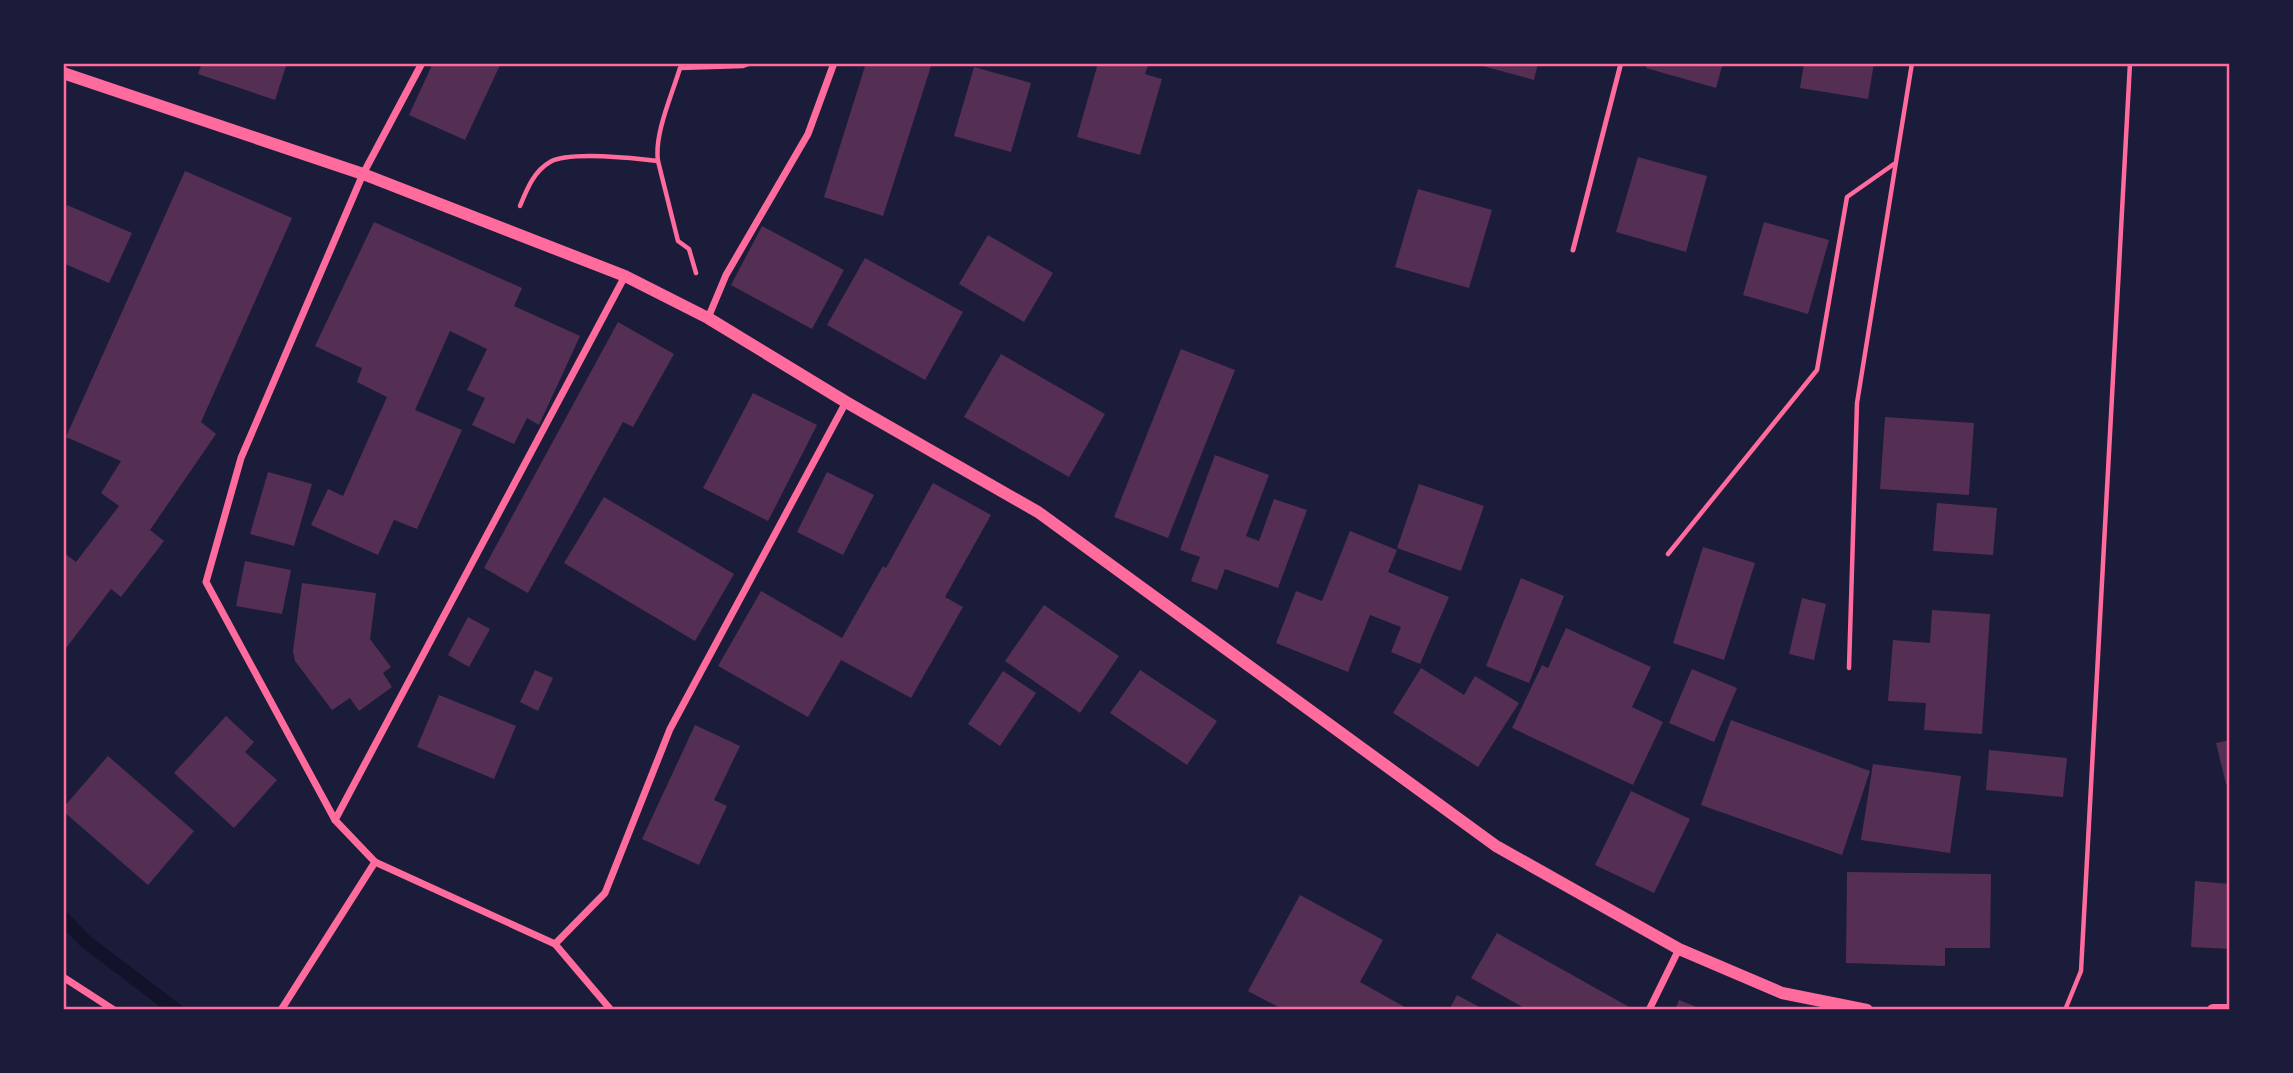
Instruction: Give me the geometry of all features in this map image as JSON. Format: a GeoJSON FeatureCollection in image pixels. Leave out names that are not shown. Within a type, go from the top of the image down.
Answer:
{"type":"FeatureCollection","features":[{"type":"Feature","properties":{"kind":"street"},"geometry":{"type":"LineString","coordinates":[[422,63],[363,174],[241,458],[206,582],[335,820],[374,862],[555,944],[611,1010]]}},
{"type":"Feature","properties":{"kind":"street"},"geometry":{"type":"LineString","coordinates":[[708,318],[726,275],[808,134],[834,63]]}},
{"type":"Feature","properties":{"kind":"street"},"geometry":{"type":"LineString","coordinates":[[63,73],[363,174],[625,276],[708,318],[846,402],[1038,512],[1496,846],[1679,949],[1782,993],[1867,1010]]}},
{"type":"Feature","properties":{"kind":"street"},"geometry":{"type":"LineString","coordinates":[[335,820],[625,276]]}},
{"type":"Feature","properties":{"kind":"street"},"geometry":{"type":"LineString","coordinates":[[555,944],[605,893],[670,729],[846,402]]}},
{"type":"Feature","properties":{"kind":"street"},"geometry":{"type":"LineString","coordinates":[[281,1010],[374,862]]}},
{"type":"Feature","properties":{"kind":"street"},"geometry":{"type":"LineString","coordinates":[[1649,1010],[1679,949]]}},
{"type":"Feature","properties":{"kind":"street"},"geometry":{"type":"LineString","coordinates":[[63,977],[114,1010]]}},
{"type":"Feature","properties":{"kind":"street"},"geometry":{"type":"LineString","coordinates":[[2214,1010],[2230,1010]]}},
{"type":"Feature","properties":{"kind":"lane"},"geometry":{"type":"LineString","coordinates":[[1573,250],[1621,63]]}},
{"type":"Feature","properties":{"kind":"path"},"geometry":{"type":"LineString","coordinates":[[708,318],[689,250],[678,241],[656,150],[680,68],[743,66],[751,63]]}},
{"type":"Feature","properties":{"kind":"path"},"geometry":{"type":"LineString","coordinates":[[1849,668],[1857,403],[1912,63]]}},
{"type":"Feature","properties":{"kind":"path"},"geometry":{"type":"LineString","coordinates":[[2065,1010],[2081,971],[2130,63]]}},
{"type":"Feature","properties":{"kind":"path"},"geometry":{"type":"LineString","coordinates":[[509,231],[532,180],[537,172],[552,161],[579,157],[635,158],[658,162]]}},
{"type":"Feature","properties":{"kind":"path"},"geometry":{"type":"LineString","coordinates":[[1668,554],[1817,370],[1847,197],[1895,163]]}},
{"type":"Feature","properties":{"kind":"building"},"geometry":{"type":"Polygon","coordinates":[[[202,63],[287,63],[275,100],[198,74],[202,63]]]}},
{"type":"Feature","properties":{"kind":"building"},"geometry":{"type":"Polygon","coordinates":[[[433,63],[501,63],[465,140],[409,115],[433,63]]]}},
{"type":"Feature","properties":{"kind":"building"},"geometry":{"type":"Polygon","coordinates":[[[866,63],[932,63],[883,216],[824,197],[866,63]]]}},
{"type":"Feature","properties":{"kind":"building"},"geometry":{"type":"Polygon","coordinates":[[[1098,63],[1149,63],[1145,74],[1162,79],[1140,155],[1077,137],[1098,63]]]}},
{"type":"Feature","properties":{"kind":"building"},"geometry":{"type":"Polygon","coordinates":[[[1472,63],[1538,63],[1534,80],[1472,63]]]}},
{"type":"Feature","properties":{"kind":"building"},"geometry":{"type":"Polygon","coordinates":[[[1648,63],[1723,63],[1716,88],[1646,68],[1648,63]]]}},
{"type":"Feature","properties":{"kind":"building"},"geometry":{"type":"Polygon","coordinates":[[[1804,63],[1874,63],[1868,99],[1800,88],[1804,63]]]}},
{"type":"Feature","properties":{"kind":"building"},"geometry":{"type":"Polygon","coordinates":[[[974,67],[1031,83],[1011,152],[954,136],[974,67]]]}},
{"type":"Feature","properties":{"kind":"building"},"geometry":{"type":"Polygon","coordinates":[[[1638,157],[1707,176],[1686,252],[1616,232],[1638,157]]]}},
{"type":"Feature","properties":{"kind":"building"},"geometry":{"type":"Polygon","coordinates":[[[185,171],[292,218],[201,422],[216,434],[150,530],[164,541],[121,597],[111,589],[63,652],[63,552],[76,562],[119,506],[101,493],[121,461],[66,437],[185,171]]]}},
{"type":"Feature","properties":{"kind":"building"},"geometry":{"type":"Polygon","coordinates":[[[1418,189],[1492,210],[1469,288],[1395,267],[1418,189]]]}},
{"type":"Feature","properties":{"kind":"building"},"geometry":{"type":"Polygon","coordinates":[[[67,205],[132,233],[109,283],[63,263],[63,214],[67,205]]]}},
{"type":"Feature","properties":{"kind":"building"},"geometry":{"type":"Polygon","coordinates":[[[374,222],[522,288],[514,306],[580,336],[539,425],[527,418],[514,444],[472,425],[485,398],[467,390],[487,349],[450,331],[415,410],[462,430],[417,529],[394,520],[378,555],[311,525],[328,489],[343,496],[387,397],[357,382],[362,368],[315,346],[374,222]]]}},
{"type":"Feature","properties":{"kind":"building"},"geometry":{"type":"Polygon","coordinates":[[[1764,222],[1829,240],[1808,314],[1743,295],[1764,222]]]}},
{"type":"Feature","properties":{"kind":"building"},"geometry":{"type":"Polygon","coordinates":[[[762,226],[844,270],[812,329],[731,285],[762,226]]]}},
{"type":"Feature","properties":{"kind":"building"},"geometry":{"type":"Polygon","coordinates":[[[988,235],[1053,273],[1024,322],[959,284],[988,235]]]}},
{"type":"Feature","properties":{"kind":"building"},"geometry":{"type":"Polygon","coordinates":[[[865,258],[963,312],[925,380],[827,325],[865,258]]]}},
{"type":"Feature","properties":{"kind":"building"},"geometry":{"type":"Polygon","coordinates":[[[618,322],[674,354],[633,427],[623,422],[528,593],[484,568],[618,322]]]}},
{"type":"Feature","properties":{"kind":"building"},"geometry":{"type":"Polygon","coordinates":[[[1181,349],[1235,370],[1168,538],[1114,517],[1181,349]]]}},
{"type":"Feature","properties":{"kind":"building"},"geometry":{"type":"Polygon","coordinates":[[[1001,354],[1105,414],[1069,477],[964,417],[1001,354]]]}},
{"type":"Feature","properties":{"kind":"building"},"geometry":{"type":"Polygon","coordinates":[[[753,393],[817,425],[768,521],[703,488],[753,393]]]}},
{"type":"Feature","properties":{"kind":"building"},"geometry":{"type":"Polygon","coordinates":[[[1885,417],[1974,423],[1969,495],[1880,489],[1885,417]]]}},
{"type":"Feature","properties":{"kind":"building"},"geometry":{"type":"Polygon","coordinates":[[[1215,455],[1269,475],[1246,536],[1259,541],[1274,499],[1307,510],[1278,588],[1225,569],[1217,590],[1191,581],[1200,557],[1180,550],[1215,455]]]}},
{"type":"Feature","properties":{"kind":"building"},"geometry":{"type":"Polygon","coordinates":[[[268,472],[312,484],[294,546],[250,534],[268,472]]]}},
{"type":"Feature","properties":{"kind":"building"},"geometry":{"type":"Polygon","coordinates":[[[827,472],[874,495],[843,555],[797,532],[827,472]]]}},
{"type":"Feature","properties":{"kind":"building"},"geometry":{"type":"Polygon","coordinates":[[[933,483],[991,515],[945,597],[963,607],[911,698],[841,660],[808,717],[718,666],[761,591],[842,638],[883,566],[886,568],[933,483]]]}},
{"type":"Feature","properties":{"kind":"building"},"geometry":{"type":"Polygon","coordinates":[[[1419,484],[1484,506],[1461,571],[1397,548],[1419,484]]]}},
{"type":"Feature","properties":{"kind":"building"},"geometry":{"type":"Polygon","coordinates":[[[604,497],[734,574],[695,641],[564,563],[604,497]]]}},
{"type":"Feature","properties":{"kind":"building"},"geometry":{"type":"Polygon","coordinates":[[[1937,503],[1997,508],[1993,555],[1933,551],[1937,503]]]}},
{"type":"Feature","properties":{"kind":"building"},"geometry":{"type":"Polygon","coordinates":[[[1350,531],[1397,550],[1388,572],[1449,597],[1420,664],[1391,652],[1401,627],[1370,615],[1348,672],[1276,643],[1296,591],[1322,601],[1350,531]]]}},
{"type":"Feature","properties":{"kind":"building"},"geometry":{"type":"Polygon","coordinates":[[[1703,547],[1755,563],[1724,660],[1673,643],[1703,547]]]}},
{"type":"Feature","properties":{"kind":"building"},"geometry":{"type":"Polygon","coordinates":[[[245,561],[291,570],[282,614],[236,606],[245,561]]]}},
{"type":"Feature","properties":{"kind":"building"},"geometry":{"type":"Polygon","coordinates":[[[1521,578],[1564,596],[1529,683],[1486,666],[1521,578]]]}},
{"type":"Feature","properties":{"kind":"building"},"geometry":{"type":"Polygon","coordinates":[[[302,583],[376,593],[370,639],[391,667],[383,673],[392,687],[359,711],[350,698],[332,710],[295,661],[293,651],[302,583]]]}},
{"type":"Feature","properties":{"kind":"building"},"geometry":{"type":"Polygon","coordinates":[[[1802,598],[1826,604],[1814,660],[1789,654],[1802,598]]]}},
{"type":"Feature","properties":{"kind":"building"},"geometry":{"type":"Polygon","coordinates":[[[1044,605],[1119,656],[1080,713],[1005,661],[1044,605]]]}},
{"type":"Feature","properties":{"kind":"building"},"geometry":{"type":"Polygon","coordinates":[[[1932,610],[1990,614],[1982,734],[1924,730],[1926,703],[1888,701],[1893,640],[1930,643],[1932,610]]]}},
{"type":"Feature","properties":{"kind":"building"},"geometry":{"type":"Polygon","coordinates":[[[468,617],[490,629],[469,667],[448,655],[468,617]]]}},
{"type":"Feature","properties":{"kind":"building"},"geometry":{"type":"Polygon","coordinates":[[[1566,628],[1651,667],[1632,707],[1663,722],[1633,785],[1512,728],[1542,665],[1548,668],[1566,628]]]}},
{"type":"Feature","properties":{"kind":"building"},"geometry":{"type":"Polygon","coordinates":[[[1421,668],[1464,695],[1475,676],[1519,703],[1478,767],[1393,713],[1421,668]]]}},
{"type":"Feature","properties":{"kind":"building"},"geometry":{"type":"Polygon","coordinates":[[[1692,669],[1737,688],[1714,742],[1669,723],[1692,669]]]}},
{"type":"Feature","properties":{"kind":"building"},"geometry":{"type":"Polygon","coordinates":[[[535,670],[553,678],[538,711],[520,702],[535,670]]]}},
{"type":"Feature","properties":{"kind":"building"},"geometry":{"type":"Polygon","coordinates":[[[1140,670],[1217,721],[1187,765],[1110,713],[1140,670]]]}},
{"type":"Feature","properties":{"kind":"building"},"geometry":{"type":"Polygon","coordinates":[[[1003,671],[1036,693],[1000,746],[968,724],[1003,671]]]}},
{"type":"Feature","properties":{"kind":"building"},"geometry":{"type":"Polygon","coordinates":[[[439,695],[516,726],[494,779],[417,747],[439,695]]]}},
{"type":"Feature","properties":{"kind":"building"},"geometry":{"type":"Polygon","coordinates":[[[226,716],[254,742],[245,752],[277,780],[234,828],[174,773],[226,716]]]}},
{"type":"Feature","properties":{"kind":"building"},"geometry":{"type":"Polygon","coordinates":[[[1731,720],[1870,771],[1842,855],[1701,805],[1731,720]]]}},
{"type":"Feature","properties":{"kind":"building"},"geometry":{"type":"Polygon","coordinates":[[[695,725],[740,746],[714,800],[727,806],[699,865],[642,839],[695,725]]]}},
{"type":"Feature","properties":{"kind":"building"},"geometry":{"type":"Polygon","coordinates":[[[2230,740],[2230,783],[2226,784],[2216,743],[2230,740]]]}},
{"type":"Feature","properties":{"kind":"building"},"geometry":{"type":"Polygon","coordinates":[[[1989,750],[2067,758],[2063,797],[1986,790],[1989,750]]]}},
{"type":"Feature","properties":{"kind":"building"},"geometry":{"type":"Polygon","coordinates":[[[108,756],[194,831],[148,885],[63,811],[108,756]]]}},
{"type":"Feature","properties":{"kind":"building"},"geometry":{"type":"Polygon","coordinates":[[[1873,764],[1961,776],[1950,853],[1861,840],[1873,764]]]}},
{"type":"Feature","properties":{"kind":"building"},"geometry":{"type":"Polygon","coordinates":[[[1631,791],[1690,819],[1654,893],[1595,865],[1631,791]]]}},
{"type":"Feature","properties":{"kind":"building"},"geometry":{"type":"Polygon","coordinates":[[[1847,872],[1991,874],[1990,948],[1945,948],[1945,966],[1846,963],[1847,872]]]}},
{"type":"Feature","properties":{"kind":"building"},"geometry":{"type":"Polygon","coordinates":[[[2195,881],[2230,884],[2230,949],[2191,947],[2195,881]]]}},
{"type":"Feature","properties":{"kind":"building"},"geometry":{"type":"Polygon","coordinates":[[[1300,895],[1383,940],[1360,982],[1410,1010],[1284,1010],[1248,991],[1300,895]]]}},
{"type":"Feature","properties":{"kind":"building"},"geometry":{"type":"Polygon","coordinates":[[[1497,933],[1631,1008],[1630,1010],[1528,1010],[1471,978],[1497,933]]]}},
{"type":"Feature","properties":{"kind":"building"},"geometry":{"type":"Polygon","coordinates":[[[1457,995],[1485,1010],[1449,1010],[1457,995]]]}},
{"type":"Feature","properties":{"kind":"building"},"geometry":{"type":"Polygon","coordinates":[[[1679,1000],[1704,1010],[1675,1010],[1679,1000]]]}},
{"type":"Feature","properties":{"kind":"waterway"},"geometry":{"type":"LineString","coordinates":[[63,918],[84,940],[176,1010]]}}]}
